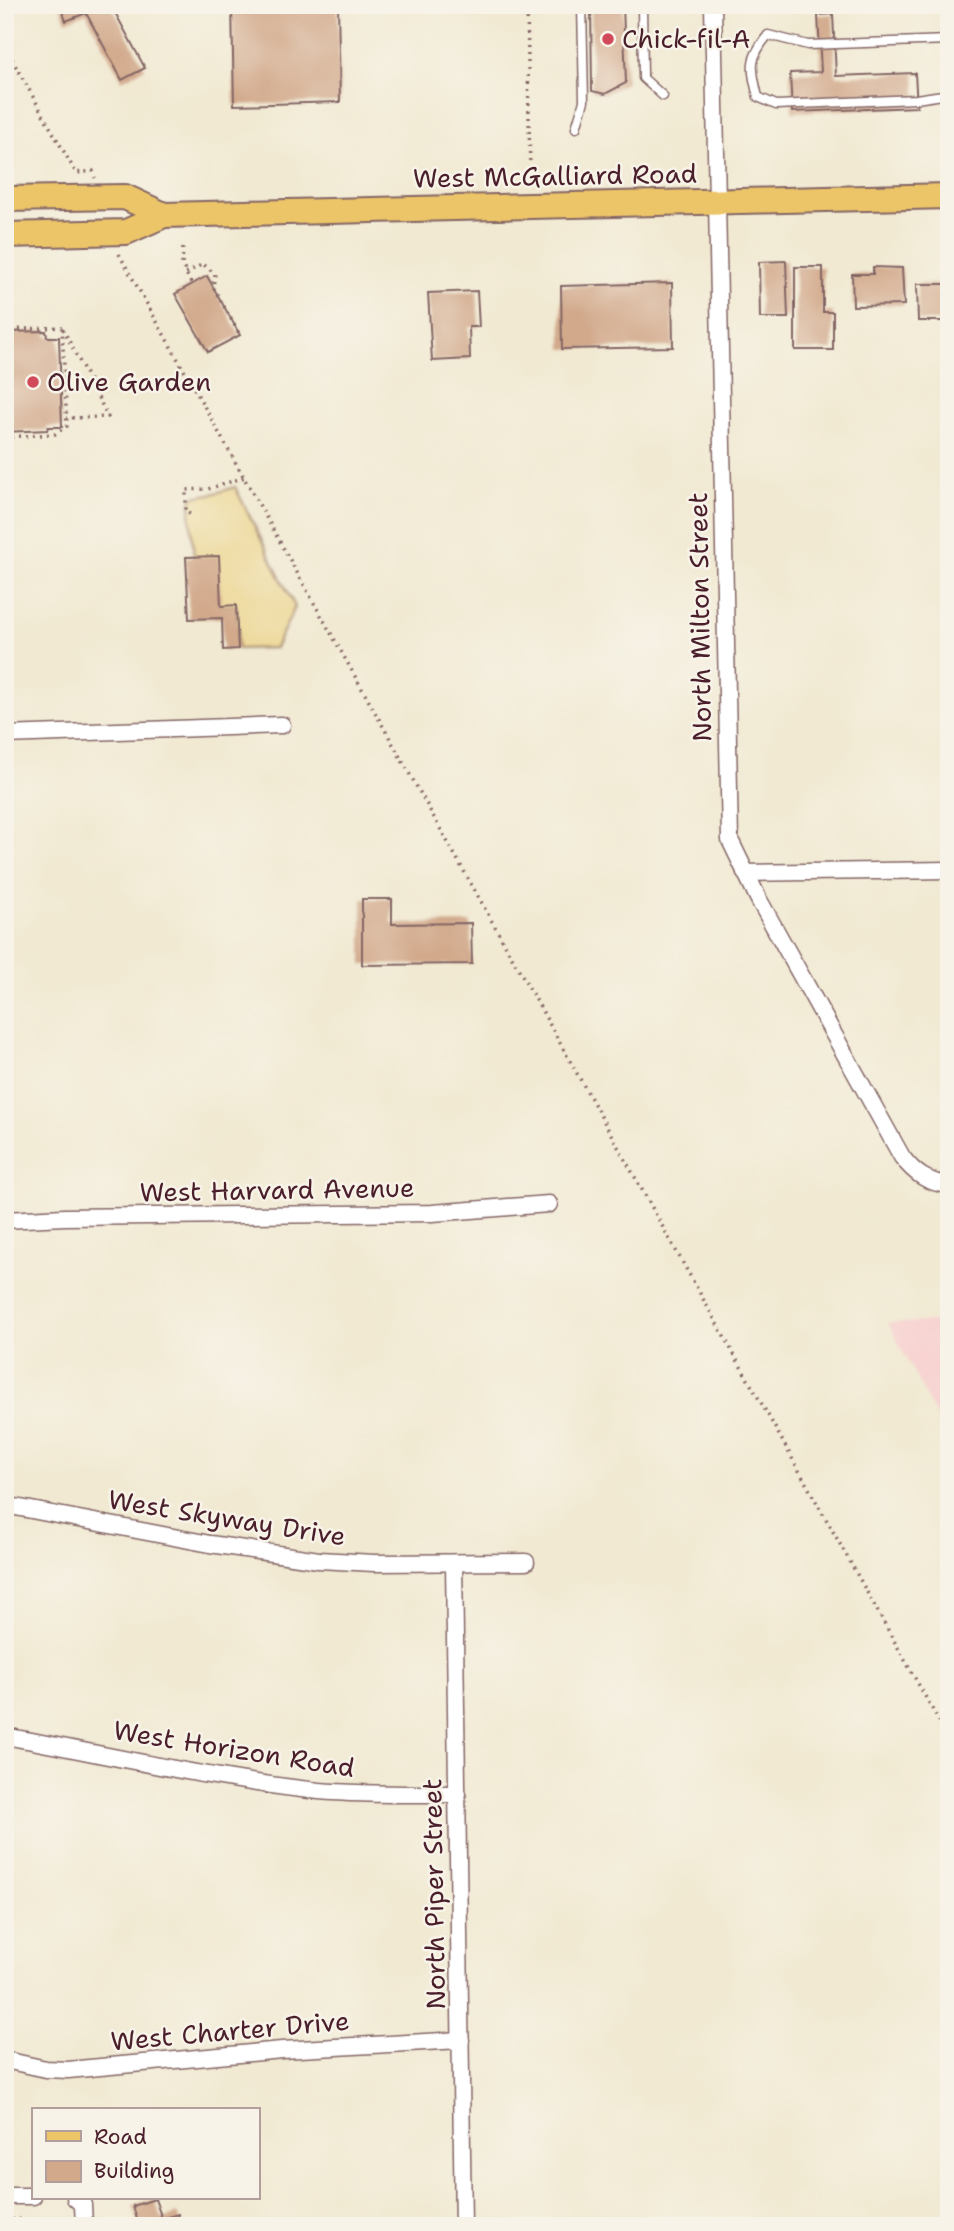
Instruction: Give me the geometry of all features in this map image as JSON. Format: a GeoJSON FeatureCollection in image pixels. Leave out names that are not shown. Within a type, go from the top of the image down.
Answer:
{"type":"FeatureCollection","features":[{"type":"Feature","properties":{"kind":"main road","name":"West McGalliard Road"},"geometry":{"type":"LineString","coordinates":[[5,235],[126,232],[163,215],[949,196]]}},
{"type":"Feature","properties":{"kind":"main road","name":"West McGalliard Road"},"geometry":{"type":"LineString","coordinates":[[5,199],[125,197],[163,215]]}},
{"type":"Feature","properties":{"kind":"street","name":"North Milton Street"},"geometry":{"type":"LineString","coordinates":[[713,5],[730,840],[745,873],[902,1157],[920,1177],[949,1185]]}},
{"type":"Feature","properties":{"kind":"street"},"geometry":{"type":"LineString","coordinates":[[5,735],[282,725]]}},
{"type":"Feature","properties":{"kind":"street"},"geometry":{"type":"LineString","coordinates":[[745,873],[949,870]]}},
{"type":"Feature","properties":{"kind":"street","name":"West Harvard Avenue"},"geometry":{"type":"LineString","coordinates":[[5,1220],[432,1213],[549,1203]]}},
{"type":"Feature","properties":{"kind":"street","name":"West Skyway Drive"},"geometry":{"type":"LineString","coordinates":[[5,1505],[281,1556],[374,1563],[526,1562]]}},
{"type":"Feature","properties":{"kind":"street","name":"North Piper Street"},"geometry":{"type":"LineString","coordinates":[[454,1563],[463,2226]]}},
{"type":"Feature","properties":{"kind":"street","name":"West Horizon Road"},"geometry":{"type":"LineString","coordinates":[[5,1736],[238,1779],[316,1790],[458,1794]]}},
{"type":"Feature","properties":{"kind":"street","name":"West Charter Drive"},"geometry":{"type":"LineString","coordinates":[[5,2060],[46,2069],[68,2070],[295,2049],[461,2040]]}},
{"type":"Feature","properties":{"kind":"street"},"geometry":{"type":"LineString","coordinates":[[5,2196],[32,2196]]}},
{"type":"Feature","properties":{"kind":"street"},"geometry":{"type":"LineString","coordinates":[[77,2200],[83,2205],[84,2226]]}},
{"type":"Feature","properties":{"kind":"lane"},"geometry":{"type":"LineString","coordinates":[[576,128],[584,101],[582,5]]}},
{"type":"Feature","properties":{"kind":"lane"},"geometry":{"type":"LineString","coordinates":[[642,5],[643,78],[663,96]]}},
{"type":"Feature","properties":{"kind":"lane"},"geometry":{"type":"LineString","coordinates":[[949,40],[808,45],[768,35],[754,52],[753,78],[758,97],[776,105],[916,99],[949,94]]}},
{"type":"Feature","properties":{"kind":"path"},"geometry":{"type":"LineString","coordinates":[[527,5],[530,173]]}},
{"type":"Feature","properties":{"kind":"path"},"geometry":{"type":"LineString","coordinates":[[5,47],[76,173],[93,171]]}},
{"type":"Feature","properties":{"kind":"path"},"geometry":{"type":"LineString","coordinates":[[183,248],[182,265],[192,285]]}},
{"type":"Feature","properties":{"kind":"path"},"geometry":{"type":"LineString","coordinates":[[109,255],[120,254],[949,1739]]}},
{"type":"Feature","properties":{"kind":"path"},"geometry":{"type":"LineString","coordinates":[[186,273],[203,264],[215,274],[213,287],[240,335]]}},
{"type":"Feature","properties":{"kind":"path"},"geometry":{"type":"LineString","coordinates":[[5,330],[62,327]]}},
{"type":"Feature","properties":{"kind":"path"},"geometry":{"type":"LineString","coordinates":[[62,327],[108,417],[66,418]]}},
{"type":"Feature","properties":{"kind":"path"},"geometry":{"type":"LineString","coordinates":[[5,437],[55,434],[67,426],[62,327]]}},
{"type":"Feature","properties":{"kind":"path"},"geometry":{"type":"LineString","coordinates":[[190,514],[186,512],[186,490],[208,489],[244,477]]}},
{"type":"Feature","properties":{"kind":"path"},"geometry":{"type":"LineString","coordinates":[[5,2220],[19,2219],[19,2226]]}},
{"type":"Feature","properties":{"kind":"shaded area"},"geometry":{"type":"Polygon","coordinates":[[[949,1322],[949,1441],[888,1323],[949,1322]]]}},
{"type":"Feature","properties":{"kind":"sand"},"geometry":{"type":"Polygon","coordinates":[[[235,487],[295,607],[275,648],[238,649],[236,605],[221,606],[194,557],[190,514],[192,497],[235,487]]]}},
{"type":"Feature","properties":{"kind":"building"},"geometry":{"type":"Polygon","coordinates":[[[60,5],[111,5],[145,68],[122,80],[86,13],[66,21],[60,5]]]}},
{"type":"Feature","properties":{"kind":"building"},"geometry":{"type":"Polygon","coordinates":[[[232,5],[338,5],[340,102],[234,105],[232,5]]]}},
{"type":"Feature","properties":{"kind":"building","name":"Chick-fil-A"},"geometry":{"type":"Polygon","coordinates":[[[591,5],[623,5],[626,83],[605,94],[592,91],[591,5]]]}},
{"type":"Feature","properties":{"kind":"building"},"geometry":{"type":"Polygon","coordinates":[[[833,14],[836,76],[915,73],[917,107],[792,112],[790,73],[821,72],[818,15],[833,14]]]}},
{"type":"Feature","properties":{"kind":"building"},"geometry":{"type":"Polygon","coordinates":[[[786,261],[788,318],[760,318],[759,262],[786,261]]]}},
{"type":"Feature","properties":{"kind":"building"},"geometry":{"type":"Polygon","coordinates":[[[795,267],[823,267],[823,312],[833,312],[833,350],[795,350],[795,267]]]}},
{"type":"Feature","properties":{"kind":"building"},"geometry":{"type":"Polygon","coordinates":[[[873,267],[902,268],[904,305],[853,306],[852,274],[873,274],[873,267]]]}},
{"type":"Feature","properties":{"kind":"building"},"geometry":{"type":"Polygon","coordinates":[[[207,276],[240,335],[208,352],[175,294],[207,276]]]}},
{"type":"Feature","properties":{"kind":"building"},"geometry":{"type":"Polygon","coordinates":[[[672,283],[673,347],[562,349],[561,286],[672,283]]]}},
{"type":"Feature","properties":{"kind":"building"},"geometry":{"type":"Polygon","coordinates":[[[917,284],[949,284],[949,321],[918,321],[917,284]]]}},
{"type":"Feature","properties":{"kind":"building"},"geometry":{"type":"Polygon","coordinates":[[[477,291],[479,327],[469,327],[470,359],[432,361],[428,293],[477,291]]]}},
{"type":"Feature","properties":{"kind":"building","name":"Olive Garden"},"geometry":{"type":"Polygon","coordinates":[[[46,331],[47,337],[59,337],[62,427],[5,432],[5,332],[46,331]]]}},
{"type":"Feature","properties":{"kind":"building"},"geometry":{"type":"Polygon","coordinates":[[[219,556],[221,606],[236,605],[238,649],[223,650],[222,618],[189,619],[186,557],[219,556]]]}},
{"type":"Feature","properties":{"kind":"building"},"geometry":{"type":"Polygon","coordinates":[[[362,899],[392,899],[392,924],[471,923],[472,964],[362,965],[362,899]]]}},
{"type":"Feature","properties":{"kind":"building"},"geometry":{"type":"Polygon","coordinates":[[[155,2200],[162,2219],[178,2214],[182,2226],[139,2226],[133,2206],[155,2200]]]}},
{"type":"Feature","properties":{"kind":"place","name":"Chick-fil-A"},"geometry":{"type":"Point","coordinates":[608,39]}},
{"type":"Feature","properties":{"kind":"place","name":"Olive Garden"},"geometry":{"type":"Point","coordinates":[33,382]}}]}
